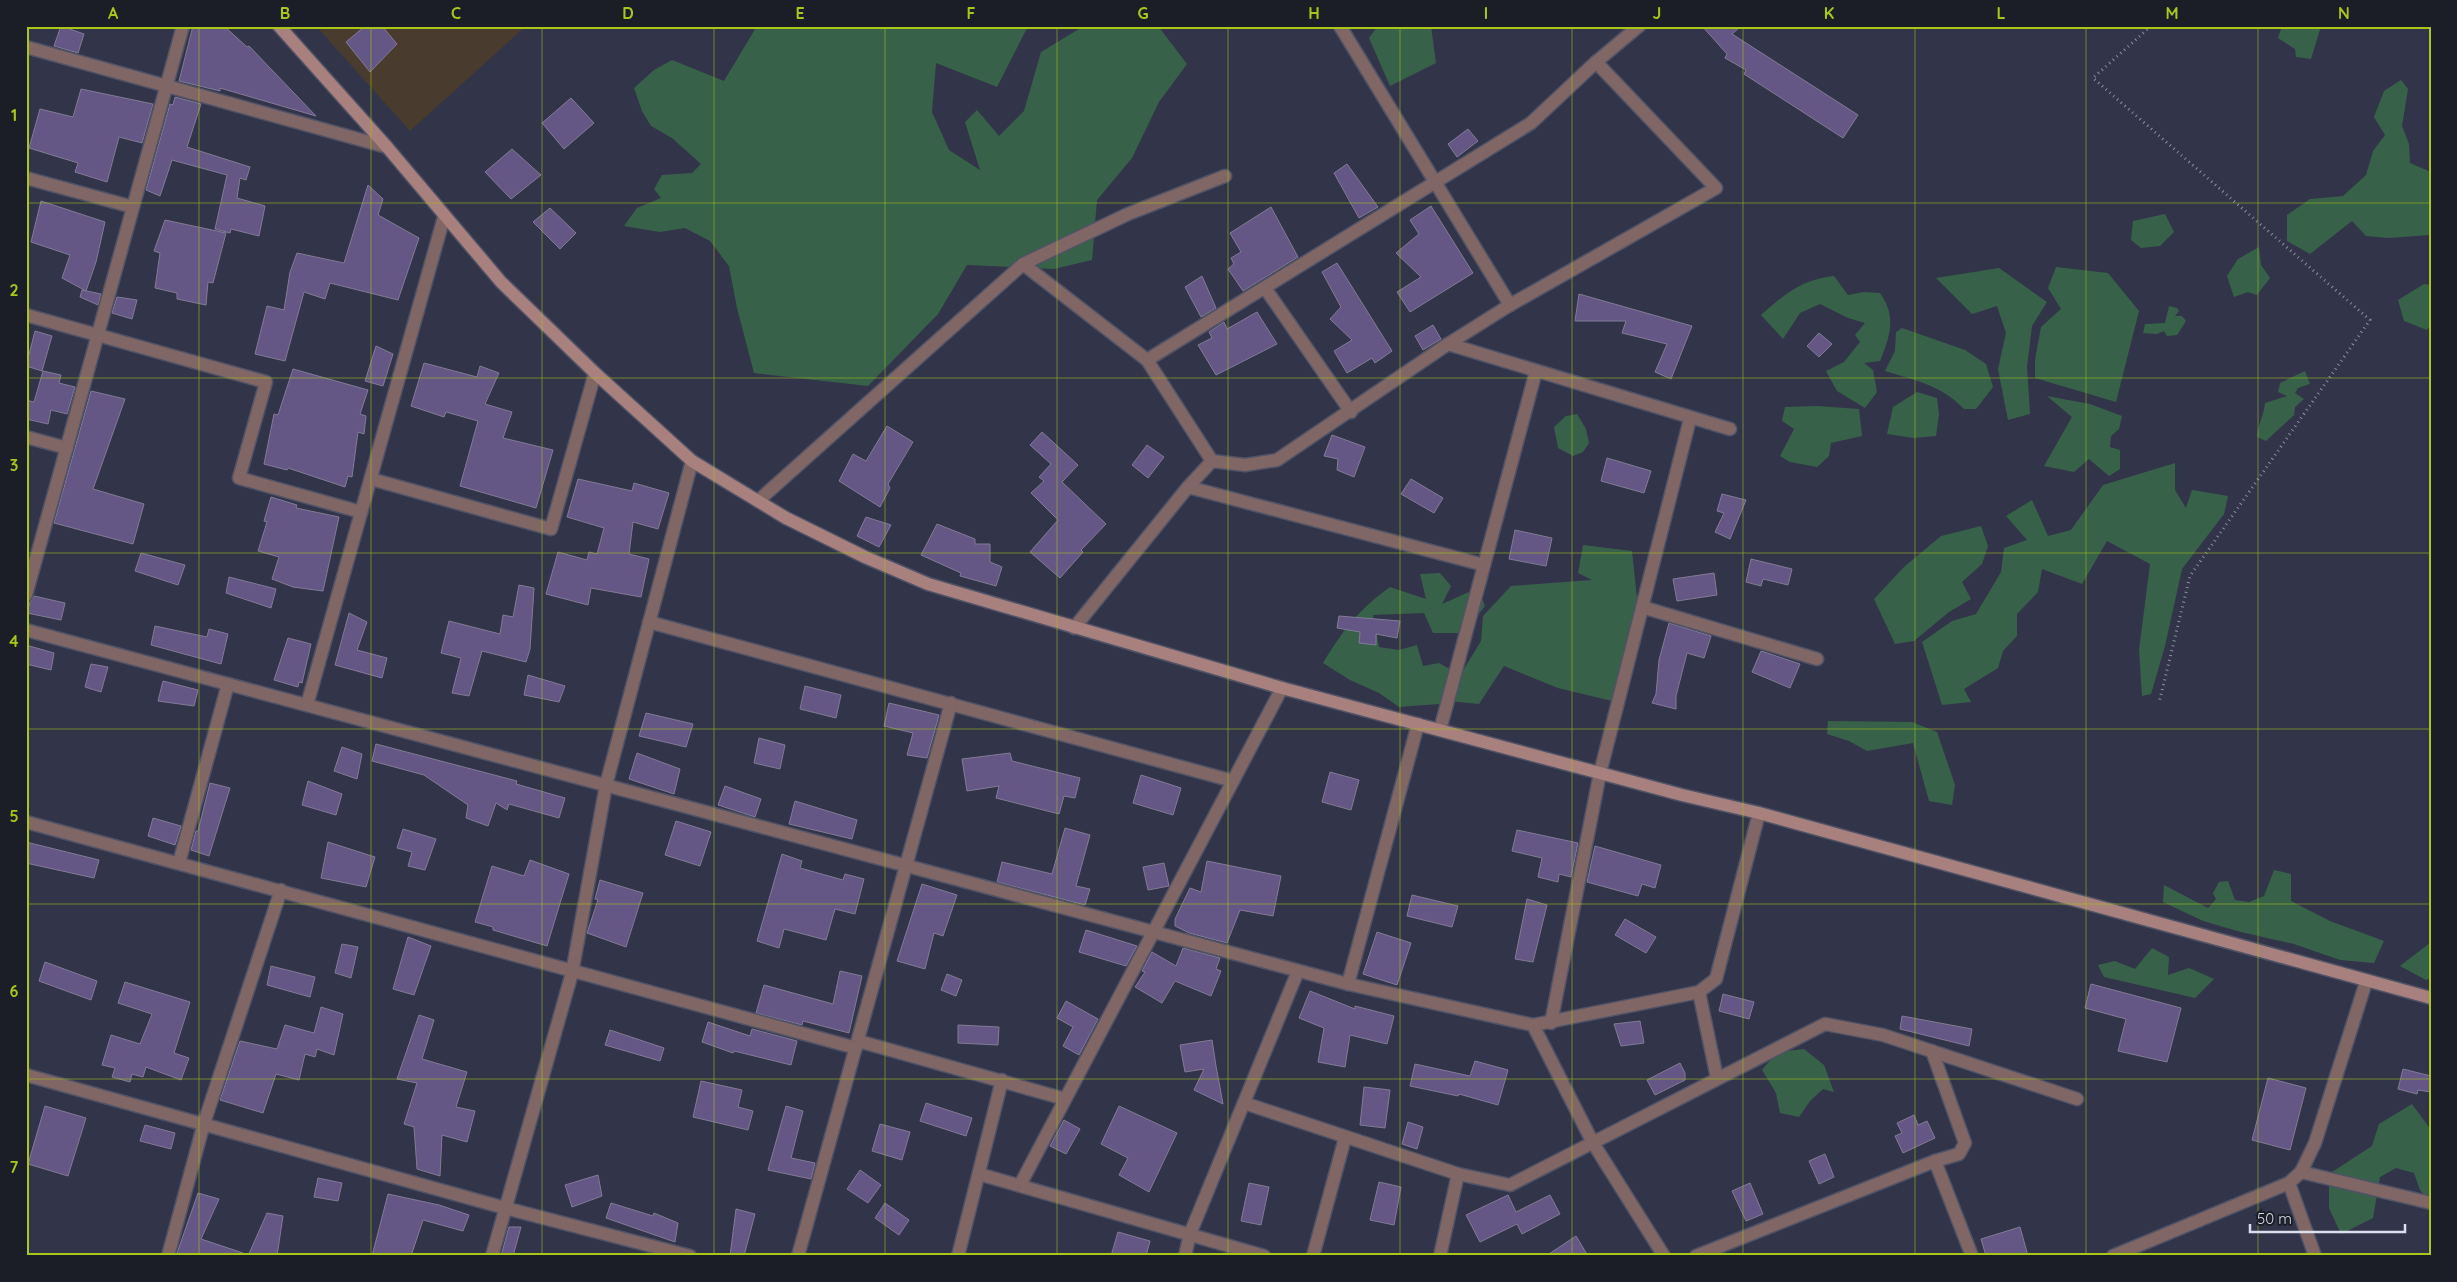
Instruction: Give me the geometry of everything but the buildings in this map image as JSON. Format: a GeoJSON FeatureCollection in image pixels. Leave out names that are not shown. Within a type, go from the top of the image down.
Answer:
{"type":"FeatureCollection","features":[{"type":"Feature","properties":{"kind":"street"},"geometry":{"type":"LineString","coordinates":[[26,595],[183,26]]}},
{"type":"Feature","properties":{"kind":"street"},"geometry":{"type":"LineString","coordinates":[[279,26],[386,147],[501,282],[595,373],[692,461],[786,518],[856,552],[928,584],[1282,688],[1600,774],[1759,813],[2366,982],[2431,998]]}},
{"type":"Feature","properties":{"kind":"street"},"geometry":{"type":"LineString","coordinates":[[1340,26],[1510,305]]}},
{"type":"Feature","properties":{"kind":"street"},"geometry":{"type":"LineString","coordinates":[[1147,360],[1531,123],[1596,62],[1639,26]]}},
{"type":"Feature","properties":{"kind":"street"},"geometry":{"type":"LineString","coordinates":[[26,48],[386,147]]}},
{"type":"Feature","properties":{"kind":"street"},"geometry":{"type":"LineString","coordinates":[[1212,461],[1245,465],[1277,460],[1351,412],[1448,344],[1510,305],[1716,188],[1596,62]]}},
{"type":"Feature","properties":{"kind":"street"},"geometry":{"type":"LineString","coordinates":[[758,501],[1023,264],[1128,214],[1226,176]]}},
{"type":"Feature","properties":{"kind":"street"},"geometry":{"type":"LineString","coordinates":[[26,178],[133,207]]}},
{"type":"Feature","properties":{"kind":"street"},"geometry":{"type":"LineString","coordinates":[[308,705],[444,216]]}},
{"type":"Feature","properties":{"kind":"street"},"geometry":{"type":"LineString","coordinates":[[1023,264],[1147,360],[1212,461]]}},
{"type":"Feature","properties":{"kind":"street"},"geometry":{"type":"LineString","coordinates":[[1266,288],[1351,412]]}},
{"type":"Feature","properties":{"kind":"street"},"geometry":{"type":"LineString","coordinates":[[26,315],[266,382],[239,478],[361,512]]}},
{"type":"Feature","properties":{"kind":"street"},"geometry":{"type":"LineString","coordinates":[[1448,344],[1730,429]]}},
{"type":"Feature","properties":{"kind":"street"},"geometry":{"type":"LineString","coordinates":[[1440,730],[1536,371]]}},
{"type":"Feature","properties":{"kind":"street"},"geometry":{"type":"LineString","coordinates":[[371,479],[551,529],[595,373]]}},
{"type":"Feature","properties":{"kind":"street"},"geometry":{"type":"LineString","coordinates":[[1551,1023],[1600,774],[1690,418]]}},
{"type":"Feature","properties":{"kind":"street"},"geometry":{"type":"LineString","coordinates":[[26,437],[67,448]]}},
{"type":"Feature","properties":{"kind":"street"},"geometry":{"type":"LineString","coordinates":[[492,1256],[572,973],[606,785],[692,461]]}},
{"type":"Feature","properties":{"kind":"street"},"geometry":{"type":"LineString","coordinates":[[1074,628],[1212,461]]}},
{"type":"Feature","properties":{"kind":"street"},"geometry":{"type":"LineString","coordinates":[[1188,488],[1484,565]]}},
{"type":"Feature","properties":{"kind":"street"},"geometry":{"type":"LineString","coordinates":[[1642,607],[1817,659]]}},
{"type":"Feature","properties":{"kind":"street"},"geometry":{"type":"LineString","coordinates":[[649,622],[1233,781]]}},
{"type":"Feature","properties":{"kind":"street"},"geometry":{"type":"LineString","coordinates":[[26,630],[1298,971],[1534,1026],[1698,992],[1716,979],[1759,813]]}},
{"type":"Feature","properties":{"kind":"street"},"geometry":{"type":"LineString","coordinates":[[179,863],[228,684]]}},
{"type":"Feature","properties":{"kind":"street"},"geometry":{"type":"LineString","coordinates":[[1020,1185],[1282,688]]}},
{"type":"Feature","properties":{"kind":"street"},"geometry":{"type":"LineString","coordinates":[[798,1256],[951,703]]}},
{"type":"Feature","properties":{"kind":"street"},"geometry":{"type":"LineString","coordinates":[[1348,984],[1418,724]]}},
{"type":"Feature","properties":{"kind":"street"},"geometry":{"type":"LineString","coordinates":[[26,822],[281,890],[572,973],[1002,1080],[1065,1098]]}},
{"type":"Feature","properties":{"kind":"street"},"geometry":{"type":"LineString","coordinates":[[168,1256],[204,1123],[281,890]]}},
{"type":"Feature","properties":{"kind":"street"},"geometry":{"type":"LineString","coordinates":[[1185,1256],[1190,1234],[1298,971]]}},
{"type":"Feature","properties":{"kind":"street"},"geometry":{"type":"LineString","coordinates":[[2120,1254],[2289,1183],[2301,1172],[2315,1143],[2366,982]]}},
{"type":"Feature","properties":{"kind":"street"},"geometry":{"type":"LineString","coordinates":[[1698,992],[1717,1078]]}},
{"type":"Feature","properties":{"kind":"street"},"geometry":{"type":"LineString","coordinates":[[1244,1103],[1458,1174],[1510,1185],[1825,1024],[1883,1035],[2077,1099]]}},
{"type":"Feature","properties":{"kind":"street"},"geometry":{"type":"LineString","coordinates":[[1534,1026],[1593,1144],[1664,1256]]}},
{"type":"Feature","properties":{"kind":"street"},"geometry":{"type":"LineString","coordinates":[[1696,1256],[1935,1161],[1958,1154],[1965,1143],[1932,1051]]}},
{"type":"Feature","properties":{"kind":"street"},"geometry":{"type":"LineString","coordinates":[[26,1075],[505,1208],[690,1256]]}},
{"type":"Feature","properties":{"kind":"street"},"geometry":{"type":"LineString","coordinates":[[958,1256],[1002,1080]]}},
{"type":"Feature","properties":{"kind":"street"},"geometry":{"type":"LineString","coordinates":[[1313,1256],[1345,1138]]}},
{"type":"Feature","properties":{"kind":"street"},"geometry":{"type":"LineString","coordinates":[[1935,1161],[1972,1256]]}},
{"type":"Feature","properties":{"kind":"street"},"geometry":{"type":"LineString","coordinates":[[2301,1172],[2431,1203]]}},
{"type":"Feature","properties":{"kind":"street"},"geometry":{"type":"LineString","coordinates":[[979,1174],[1264,1256]]}},
{"type":"Feature","properties":{"kind":"street"},"geometry":{"type":"LineString","coordinates":[[1440,1256],[1458,1174]]}},
{"type":"Feature","properties":{"kind":"street"},"geometry":{"type":"LineString","coordinates":[[2289,1183],[2315,1256]]}},
{"type":"Feature","properties":{"kind":"path"},"geometry":{"type":"LineString","coordinates":[[2151,26],[2092,78],[2370,320],[2190,576],[2159,703]]}},
{"type":"Feature","properties":{"kind":"shaded area"},"geometry":{"type":"Polygon","coordinates":[[[316,26],[526,26],[410,131],[316,26]]]}},
{"type":"Feature","properties":{"kind":"green space"},"geometry":{"type":"Polygon","coordinates":[[[757,26],[1030,26],[1027,28],[997,87],[936,63],[932,112],[949,150],[980,170],[965,122],[977,110],[999,136],[1024,111],[1041,52],[1084,26],[1158,26],[1187,64],[1159,102],[1132,158],[1097,200],[1092,260],[1054,269],[967,265],[938,314],[868,386],[754,373],[737,308],[729,266],[710,241],[685,228],[660,232],[624,226],[637,208],[661,198],[654,189],[662,175],[692,173],[701,164],[672,138],[651,126],[642,111],[634,88],[654,70],[672,60],[724,81],[757,26]]]}},
{"type":"Feature","properties":{"kind":"green space"},"geometry":{"type":"Polygon","coordinates":[[[1378,26],[1431,26],[1436,63],[1390,86],[1369,38],[1378,26]]]}},
{"type":"Feature","properties":{"kind":"green space"},"geometry":{"type":"Polygon","coordinates":[[[2282,26],[2321,26],[2311,59],[2296,57],[2295,49],[2278,38],[2282,26]]]}},
{"type":"Feature","properties":{"kind":"green space"},"geometry":{"type":"Polygon","coordinates":[[[2401,80],[2408,89],[2402,126],[2409,144],[2410,163],[2431,172],[2431,233],[2429,235],[2389,238],[2366,236],[2352,221],[2310,254],[2287,241],[2287,215],[2310,199],[2343,196],[2366,175],[2373,151],[2385,135],[2374,117],[2384,91],[2401,80]]]}},
{"type":"Feature","properties":{"kind":"green space"},"geometry":{"type":"Polygon","coordinates":[[[2165,214],[2174,232],[2160,246],[2141,248],[2131,240],[2133,221],[2165,214]]]}},
{"type":"Feature","properties":{"kind":"green space"},"geometry":{"type":"Polygon","coordinates":[[[2259,247],[2261,265],[2270,278],[2257,295],[2248,292],[2234,297],[2227,276],[2238,259],[2259,247]]]}},
{"type":"Feature","properties":{"kind":"green space"},"geometry":{"type":"Polygon","coordinates":[[[2056,267],[2108,273],[2139,311],[2116,402],[2035,378],[2035,360],[2041,327],[2061,309],[2048,288],[2056,267]]]}},
{"type":"Feature","properties":{"kind":"green space"},"geometry":{"type":"Polygon","coordinates":[[[1999,268],[2047,302],[2032,326],[2027,367],[2030,414],[2008,420],[1998,369],[2006,333],[1997,306],[1972,314],[1936,278],[1999,268]]]}},
{"type":"Feature","properties":{"kind":"green space"},"geometry":{"type":"Polygon","coordinates":[[[1834,276],[1848,295],[1864,292],[1880,293],[1889,310],[1889,335],[1880,361],[1864,363],[1873,370],[1877,392],[1865,408],[1837,391],[1826,371],[1844,362],[1860,342],[1855,335],[1865,323],[1848,318],[1820,304],[1800,313],[1783,339],[1761,315],[1778,300],[1803,284],[1834,276]]]}},
{"type":"Feature","properties":{"kind":"green space"},"geometry":{"type":"Polygon","coordinates":[[[2424,284],[2431,285],[2431,324],[2427,330],[2404,321],[2398,300],[2424,284]]]}},
{"type":"Feature","properties":{"kind":"green space"},"geometry":{"type":"Polygon","coordinates":[[[2169,306],[2177,308],[2179,311],[2175,316],[2182,316],[2186,321],[2177,335],[2167,336],[2164,331],[2157,334],[2143,333],[2145,324],[2165,323],[2169,306]]]}},
{"type":"Feature","properties":{"kind":"green space"},"geometry":{"type":"Polygon","coordinates":[[[1902,328],[1965,350],[1986,364],[1993,387],[1976,409],[1964,409],[1938,389],[1885,371],[1895,351],[1896,332],[1902,328]]]}},
{"type":"Feature","properties":{"kind":"green space"},"geometry":{"type":"Polygon","coordinates":[[[2305,371],[2310,384],[2298,388],[2295,393],[2304,399],[2295,407],[2294,415],[2266,441],[2257,437],[2265,403],[2287,396],[2278,392],[2280,383],[2305,371]]]}},
{"type":"Feature","properties":{"kind":"green space"},"geometry":{"type":"Polygon","coordinates":[[[1917,392],[1937,398],[1939,414],[1936,436],[1914,438],[1887,434],[1893,407],[1917,392]]]}},
{"type":"Feature","properties":{"kind":"green space"},"geometry":{"type":"Polygon","coordinates":[[[2047,396],[2090,404],[2122,416],[2119,429],[2111,436],[2110,447],[2120,450],[2120,469],[2109,476],[2089,459],[2074,472],[2044,466],[2072,417],[2047,396]]]}},
{"type":"Feature","properties":{"kind":"green space"},"geometry":{"type":"Polygon","coordinates":[[[1817,406],[1859,409],[1862,436],[1831,443],[1829,456],[1817,467],[1790,462],[1780,456],[1794,429],[1782,421],[1785,407],[1817,406]]]}},
{"type":"Feature","properties":{"kind":"green space"},"geometry":{"type":"Polygon","coordinates":[[[1577,414],[1586,429],[1589,443],[1583,452],[1573,456],[1558,448],[1554,427],[1566,416],[1577,414]]]}},
{"type":"Feature","properties":{"kind":"green space"},"geometry":{"type":"Polygon","coordinates":[[[2175,463],[2175,490],[2186,508],[2192,490],[2228,496],[2224,514],[2182,569],[2165,646],[2151,694],[2142,696],[2139,650],[2150,564],[2107,541],[2082,584],[2042,569],[2038,592],[2017,614],[2017,636],[2003,651],[1998,668],[1964,689],[1971,702],[1942,705],[1922,642],[1952,621],[1976,614],[2001,572],[2004,548],[2027,540],[2006,516],[2032,500],[2048,536],[2071,530],[2103,485],[2175,463]]]}},
{"type":"Feature","properties":{"kind":"green space"},"geometry":{"type":"Polygon","coordinates":[[[1981,526],[1988,546],[1982,564],[1962,582],[1971,599],[1949,612],[1914,641],[1895,644],[1874,599],[1905,566],[1941,536],[1981,526]]]}},
{"type":"Feature","properties":{"kind":"green space"},"geometry":{"type":"Polygon","coordinates":[[[1583,545],[1632,551],[1638,607],[1612,701],[1558,688],[1504,666],[1479,704],[1448,701],[1459,677],[1481,641],[1483,616],[1511,586],[1592,580],[1578,573],[1583,545]]]}},
{"type":"Feature","properties":{"kind":"green space"},"geometry":{"type":"Polygon","coordinates":[[[1440,573],[1451,586],[1442,604],[1478,588],[1485,606],[1464,633],[1433,633],[1424,613],[1373,615],[1379,647],[1399,650],[1417,645],[1423,666],[1439,663],[1450,669],[1447,693],[1439,704],[1399,707],[1379,693],[1350,680],[1323,663],[1337,640],[1352,621],[1390,587],[1426,599],[1420,574],[1440,573]]]}},
{"type":"Feature","properties":{"kind":"green space"},"geometry":{"type":"Polygon","coordinates":[[[1828,721],[1912,722],[1937,732],[1955,785],[1952,805],[1929,801],[1913,743],[1867,751],[1849,741],[1827,734],[1828,721]]]}},
{"type":"Feature","properties":{"kind":"green space"},"geometry":{"type":"Polygon","coordinates":[[[2274,870],[2291,874],[2291,901],[2330,921],[2384,941],[2374,963],[2340,960],[2294,944],[2241,932],[2203,921],[2163,902],[2164,885],[2208,908],[2216,899],[2213,893],[2219,882],[2228,881],[2235,900],[2249,902],[2264,896],[2274,870]]]}},
{"type":"Feature","properties":{"kind":"green space"},"geometry":{"type":"Polygon","coordinates":[[[2431,942],[2431,978],[2426,980],[2400,966],[2431,942]]]}},
{"type":"Feature","properties":{"kind":"green space"},"geometry":{"type":"Polygon","coordinates":[[[2152,948],[2169,957],[2168,975],[2189,968],[2214,979],[2195,998],[2104,977],[2098,965],[2115,961],[2135,969],[2152,948]]]}},
{"type":"Feature","properties":{"kind":"green space"},"geometry":{"type":"Polygon","coordinates":[[[1804,1049],[1824,1065],[1834,1092],[1823,1089],[1810,1101],[1799,1117],[1780,1113],[1776,1093],[1762,1070],[1777,1052],[1804,1049]]]}},
{"type":"Feature","properties":{"kind":"green space"},"geometry":{"type":"Polygon","coordinates":[[[2412,1104],[2431,1130],[2431,1203],[2420,1190],[2414,1173],[2396,1168],[2380,1177],[2373,1218],[2341,1234],[2329,1208],[2329,1174],[2372,1146],[2379,1124],[2412,1104]]]}}]}
